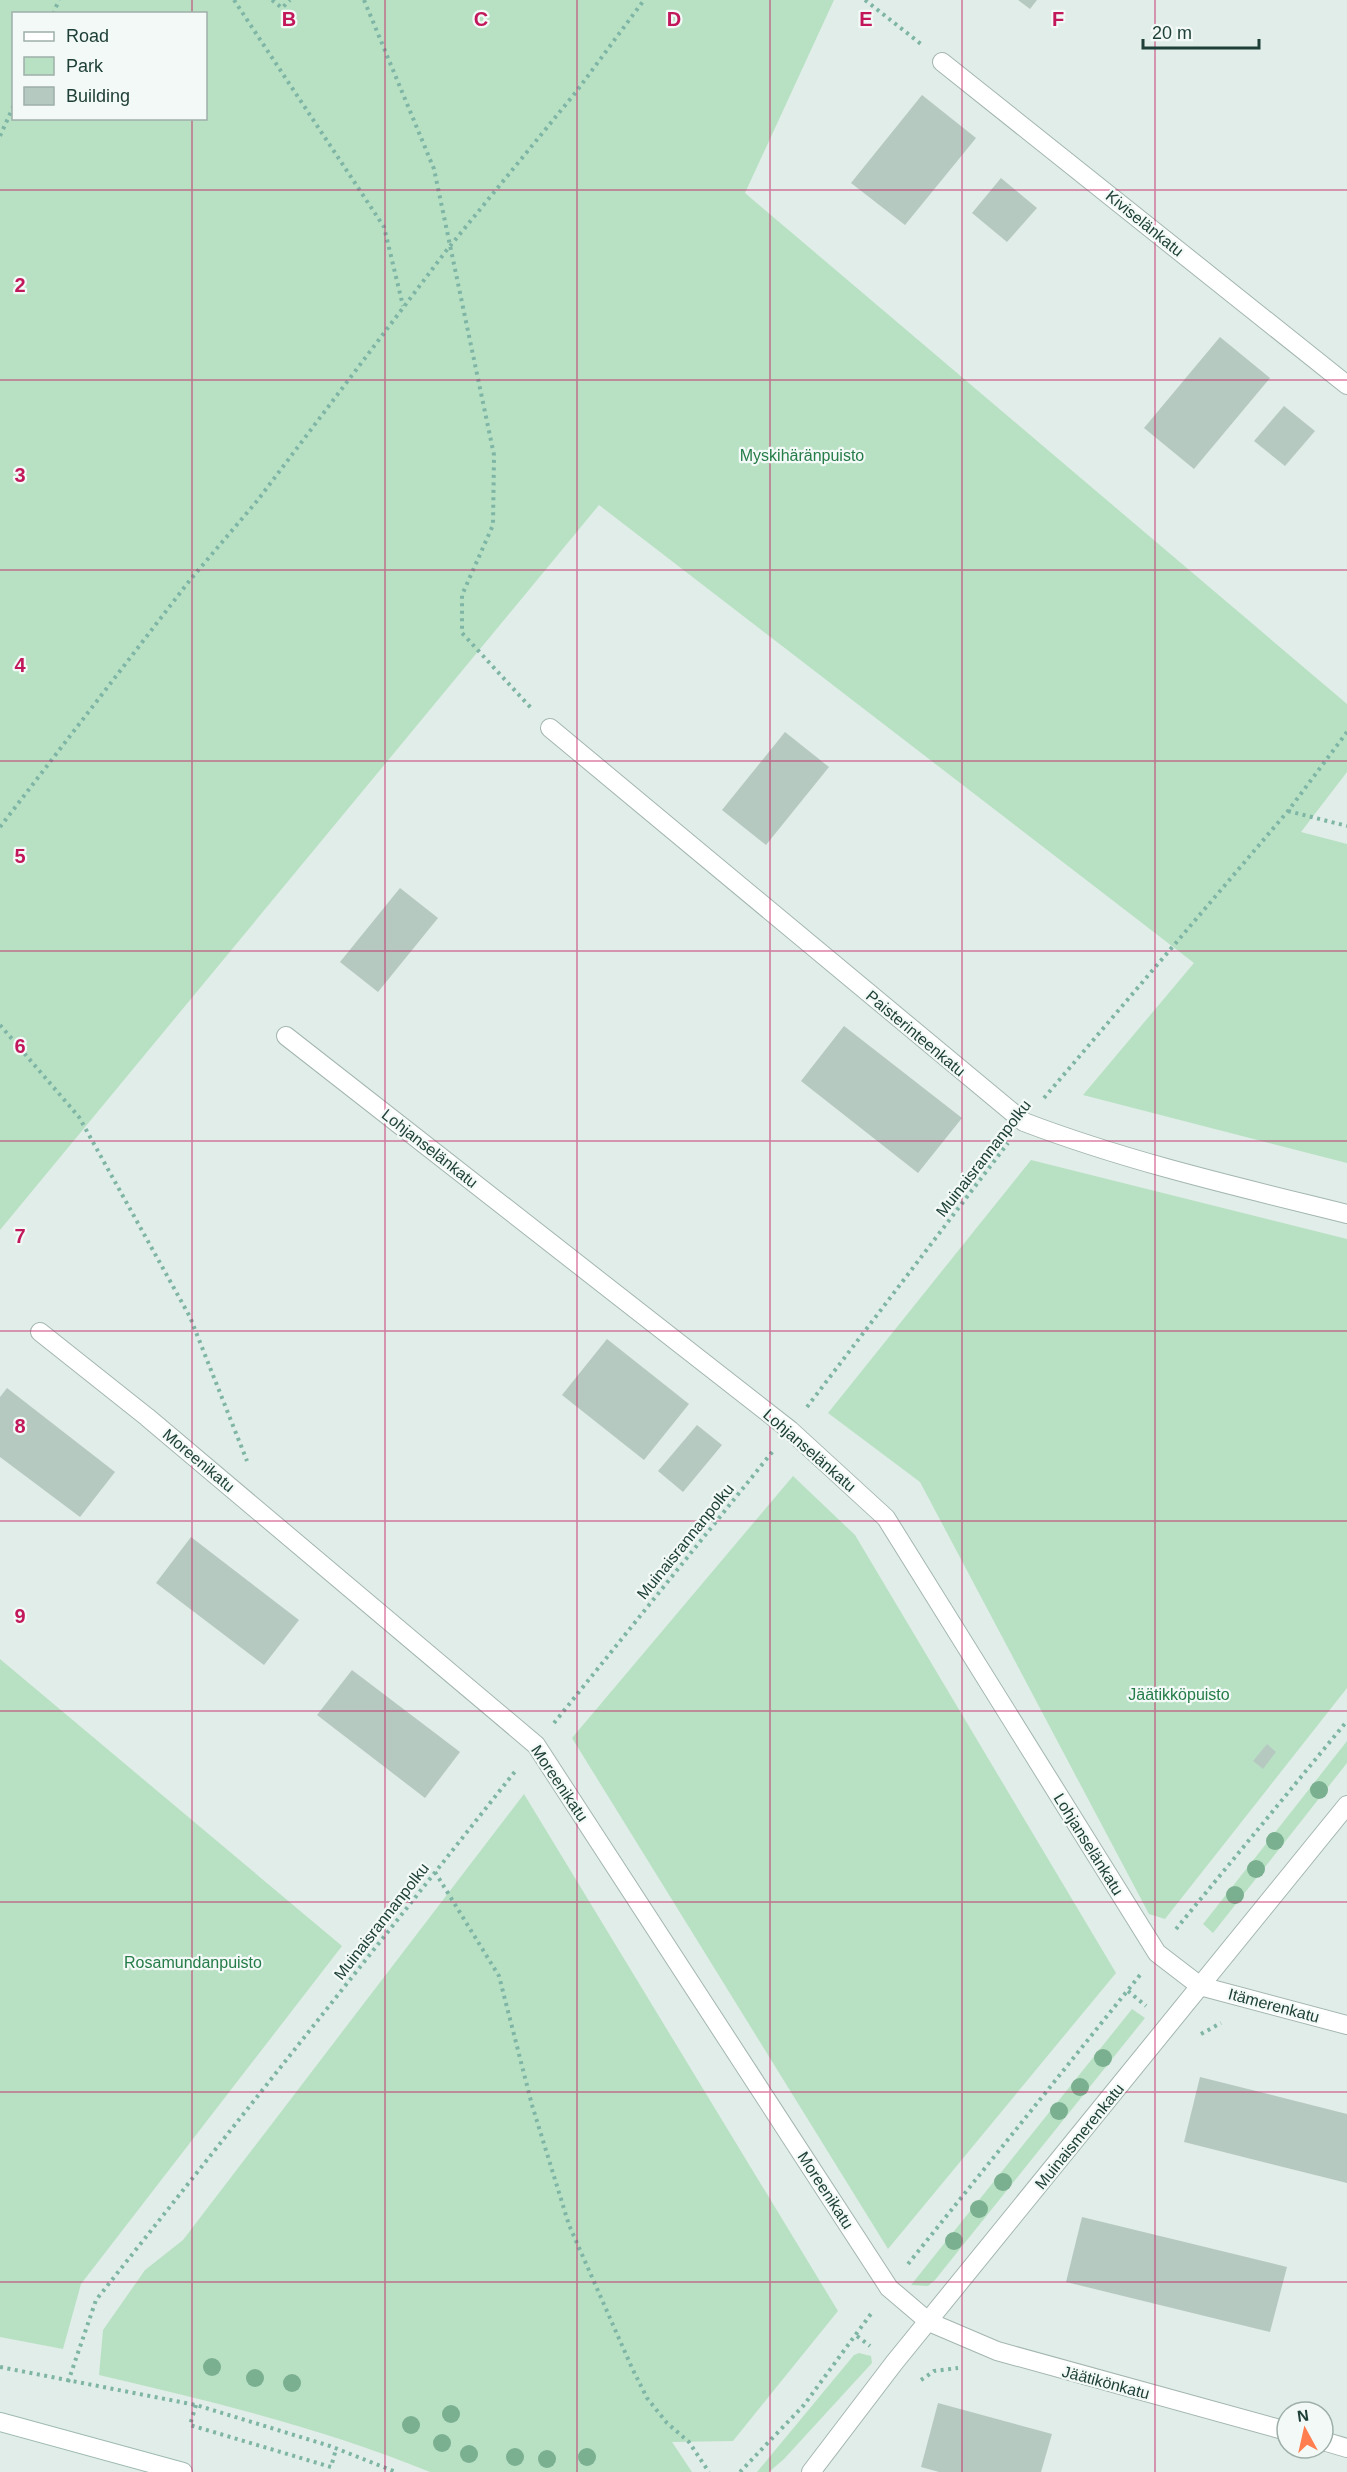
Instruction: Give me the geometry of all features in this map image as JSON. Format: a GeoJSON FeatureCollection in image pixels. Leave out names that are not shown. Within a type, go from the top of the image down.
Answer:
{"type":"FeatureCollection","features":[{"type":"Feature","properties":{"kind":"street","name":"Kiviselänkatu"},"geometry":{"type":"LineString","coordinates":[[942,62],[1347,385]]}},
{"type":"Feature","properties":{"kind":"street","name":"Paisterinteenkatu"},"geometry":{"type":"LineString","coordinates":[[550,728],[1024,1122],[1096,1149],[1176,1172],[1347,1214]]}},
{"type":"Feature","properties":{"kind":"street","name":"Lohjanselänkatu"},"geometry":{"type":"LineString","coordinates":[[286,1036],[790,1430],[886,1518],[1157,1953],[1200,1986]]}},
{"type":"Feature","properties":{"kind":"street","name":"Moreenikatu"},"geometry":{"type":"LineString","coordinates":[[40,1332],[156,1424],[536,1745],[889,2288],[929,2322]]}},
{"type":"Feature","properties":{"kind":"street","name":"Muinaismerenkatu"},"geometry":{"type":"LineString","coordinates":[[810,2471],[1347,1805]]}},
{"type":"Feature","properties":{"kind":"street","name":"Itämerenkatu"},"geometry":{"type":"LineString","coordinates":[[1200,1986],[1347,2025]]}},
{"type":"Feature","properties":{"kind":"street","name":"Jäätikönkatu"},"geometry":{"type":"LineString","coordinates":[[929,2322],[997,2352],[1275,2428]]}},
{"type":"Feature","properties":{"kind":"street"},"geometry":{"type":"LineString","coordinates":[[0,2422],[183,2472]]}},
{"type":"Feature","properties":{"kind":"path"},"geometry":{"type":"LineString","coordinates":[[234,0],[384,227],[404,306]]}},
{"type":"Feature","properties":{"kind":"path"},"geometry":{"type":"LineString","coordinates":[[272,0],[282,8],[290,0]]}},
{"type":"Feature","properties":{"kind":"path"},"geometry":{"type":"LineString","coordinates":[[364,0],[434,170],[494,455],[493,525],[462,595],[462,633],[550,728]]}},
{"type":"Feature","properties":{"kind":"path"},"geometry":{"type":"LineString","coordinates":[[0,827],[190,580],[256,501],[450,245],[576,92],[644,0]]}},
{"type":"Feature","properties":{"kind":"path"},"geometry":{"type":"LineString","coordinates":[[865,0],[942,62]]}},
{"type":"Feature","properties":{"kind":"path"},"geometry":{"type":"LineString","coordinates":[[0,136],[12,109]]}},
{"type":"Feature","properties":{"kind":"path","name":"Muinaisrannanpolku"},"geometry":{"type":"LineString","coordinates":[[68,2382],[96,2300],[536,1745],[790,1430],[1024,1122],[1288,811],[1347,732]]}},
{"type":"Feature","properties":{"kind":"path"},"geometry":{"type":"LineString","coordinates":[[1288,811],[1347,826]]}},
{"type":"Feature","properties":{"kind":"path"},"geometry":{"type":"LineString","coordinates":[[0,1025],[85,1127],[190,1317],[249,1467]]}},
{"type":"Feature","properties":{"kind":"path"},"geometry":{"type":"LineString","coordinates":[[740,2472],[804,2405],[889,2288],[1157,1953],[1347,1721]]}},
{"type":"Feature","properties":{"kind":"path"},"geometry":{"type":"LineString","coordinates":[[435,1872],[499,1976],[532,2105],[569,2225],[632,2368],[647,2398],[667,2423],[690,2442],[709,2472]]}},
{"type":"Feature","properties":{"kind":"path"},"geometry":{"type":"LineString","coordinates":[[0,2367],[68,2382],[196,2404],[336,2449],[396,2472]]}},
{"type":"Feature","properties":{"kind":"path"},"geometry":{"type":"LineString","coordinates":[[196,2404],[190,2425],[331,2467],[336,2449]]}},
{"type":"Feature","properties":{"kind":"green space","name":"Myskihäränpuisto"},"geometry":{"type":"Polygon","coordinates":[[[0,0],[834,0],[745,193],[1347,704],[1347,772],[1301,832],[1347,844],[1347,1163],[1083,1095],[1194,963],[599,505],[0,1230],[0,0]]]}},
{"type":"Feature","properties":{"kind":"green space","name":"Jäätikköpuisto"},"geometry":{"type":"Polygon","coordinates":[[[1031,1160],[1347,1239],[1347,1688],[1165,1919],[1149,1914],[920,1482],[828,1413],[1031,1160]]]}},
{"type":"Feature","properties":{"kind":"green space"},"geometry":{"type":"Polygon","coordinates":[[[793,1476],[855,1535],[1116,1973],[888,2249],[572,1738],[793,1476]]]}},
{"type":"Feature","properties":{"kind":"green space","name":"Rosamundanpuisto"},"geometry":{"type":"Polygon","coordinates":[[[0,1659],[342,1946],[81,2284],[63,2349],[0,2337],[0,1659]]]}},
{"type":"Feature","properties":{"kind":"green space"},"geometry":{"type":"Polygon","coordinates":[[[1347,1741],[1347,1763],[1213,1933],[1203,1924],[1347,1741]]]}},
{"type":"Feature","properties":{"kind":"green space"},"geometry":{"type":"Polygon","coordinates":[[[524,1794],[838,2311],[733,2441],[672,2442],[692,2472],[430,2472],[308,2429],[99,2375],[103,2330],[145,2270],[183,2240],[524,1794]]]}},
{"type":"Feature","properties":{"kind":"green space"},"geometry":{"type":"Polygon","coordinates":[[[1132,2009],[1145,2018],[935,2280],[928,2286],[911,2285],[1132,2009]]]}},
{"type":"Feature","properties":{"kind":"green space"},"geometry":{"type":"Polygon","coordinates":[[[859,2353],[871,2356],[872,2363],[784,2459],[769,2472],[757,2472],[854,2355],[859,2353]]]}},
{"type":"Feature","properties":{"kind":"building"},"geometry":{"type":"Polygon","coordinates":[[[1018,0],[1037,0],[1030,9],[1018,0]]]}},
{"type":"Feature","properties":{"kind":"building"},"geometry":{"type":"Polygon","coordinates":[[[922,95],[976,138],[905,225],[851,183],[922,95]]]}},
{"type":"Feature","properties":{"kind":"building"},"geometry":{"type":"Polygon","coordinates":[[[1001,178],[1037,208],[1007,242],[972,213],[1001,178]]]}},
{"type":"Feature","properties":{"kind":"building"},"geometry":{"type":"Polygon","coordinates":[[[1220,337],[1270,378],[1194,469],[1144,428],[1220,337]]]}},
{"type":"Feature","properties":{"kind":"building"},"geometry":{"type":"Polygon","coordinates":[[[1284,406],[1315,431],[1285,466],[1254,441],[1284,406]]]}},
{"type":"Feature","properties":{"kind":"building"},"geometry":{"type":"Polygon","coordinates":[[[785,732],[829,767],[766,845],[722,810],[785,732]]]}},
{"type":"Feature","properties":{"kind":"building"},"geometry":{"type":"Polygon","coordinates":[[[400,888],[438,918],[378,992],[340,962],[400,888]]]}},
{"type":"Feature","properties":{"kind":"building"},"geometry":{"type":"Polygon","coordinates":[[[844,1026],[962,1118],[918,1173],[801,1081],[844,1026]]]}},
{"type":"Feature","properties":{"kind":"building"},"geometry":{"type":"Polygon","coordinates":[[[607,1339],[689,1404],[644,1460],[562,1395],[607,1339]]]}},
{"type":"Feature","properties":{"kind":"building"},"geometry":{"type":"Polygon","coordinates":[[[7,1388],[115,1472],[80,1517],[0,1457],[0,1397],[7,1388]]]}},
{"type":"Feature","properties":{"kind":"building"},"geometry":{"type":"Polygon","coordinates":[[[697,1425],[722,1445],[683,1492],[658,1471],[697,1425]]]}},
{"type":"Feature","properties":{"kind":"building"},"geometry":{"type":"Polygon","coordinates":[[[191,1537],[299,1620],[264,1665],[156,1583],[191,1537]]]}},
{"type":"Feature","properties":{"kind":"building"},"geometry":{"type":"Polygon","coordinates":[[[352,1670],[460,1752],[425,1798],[317,1715],[352,1670]]]}},
{"type":"Feature","properties":{"kind":"building"},"geometry":{"type":"Polygon","coordinates":[[[1267,1744],[1276,1752],[1263,1769],[1253,1761],[1267,1744]]]}},
{"type":"Feature","properties":{"kind":"building"},"geometry":{"type":"Polygon","coordinates":[[[1200,2077],[1347,2114],[1347,2183],[1184,2142],[1200,2077]]]}},
{"type":"Feature","properties":{"kind":"building"},"geometry":{"type":"Polygon","coordinates":[[[1082,2217],[1287,2267],[1270,2332],[1066,2282],[1082,2217]]]}},
{"type":"Feature","properties":{"kind":"building"},"geometry":{"type":"Polygon","coordinates":[[[938,2403],[1052,2434],[1041,2472],[939,2472],[921,2467],[938,2403]]]}}]}
